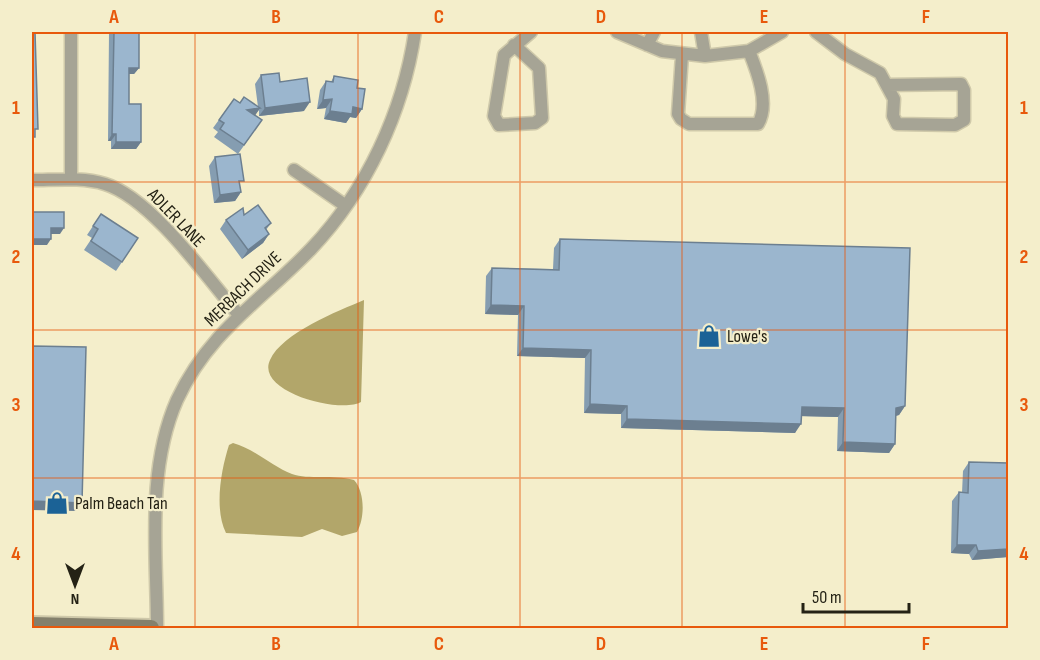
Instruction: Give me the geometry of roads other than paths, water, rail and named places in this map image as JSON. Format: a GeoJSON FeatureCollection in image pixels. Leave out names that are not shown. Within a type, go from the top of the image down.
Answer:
{"type":"FeatureCollection","features":[{"type":"Feature","properties":{"kind":"main road"},"geometry":{"type":"LineString","coordinates":[[32,625],[151,628]]}},
{"type":"Feature","properties":{"kind":"street"},"geometry":{"type":"LineString","coordinates":[[71,32],[71,179]]}},
{"type":"Feature","properties":{"kind":"street","name":"MERBACH DRIVE"},"geometry":{"type":"LineString","coordinates":[[157,628],[157,483],[166,432],[191,374],[208,348],[238,314],[311,248],[346,206],[385,138],[399,99],[415,32]]}},
{"type":"Feature","properties":{"kind":"street"},"geometry":{"type":"LineString","coordinates":[[514,45],[539,68],[542,118],[535,123],[499,125],[494,116],[504,55],[514,45],[531,32]]}},
{"type":"Feature","properties":{"kind":"street"},"geometry":{"type":"LineString","coordinates":[[617,32],[647,45],[682,55],[705,56],[749,51],[782,32]]}},
{"type":"Feature","properties":{"kind":"street"},"geometry":{"type":"LineString","coordinates":[[647,45],[654,32]]}},
{"type":"Feature","properties":{"kind":"street"},"geometry":{"type":"LineString","coordinates":[[701,32],[705,56]]}},
{"type":"Feature","properties":{"kind":"street"},"geometry":{"type":"LineString","coordinates":[[816,32],[845,54],[880,73],[894,99],[893,116],[897,124],[955,125],[964,120],[964,90],[961,84],[887,85]]}},
{"type":"Feature","properties":{"kind":"street"},"geometry":{"type":"LineString","coordinates":[[682,55],[678,114],[681,119],[690,124],[758,124],[763,116],[759,76],[749,51]]}},
{"type":"Feature","properties":{"kind":"street"},"geometry":{"type":"LineString","coordinates":[[294,170],[346,206]]}},
{"type":"Feature","properties":{"kind":"street","name":"ADLER LANE"},"geometry":{"type":"LineString","coordinates":[[32,180],[71,179],[104,183],[124,192],[151,213],[238,314]]}},
{"type":"Feature","properties":{"kind":"place","name":"Lowe's"},"geometry":{"type":"Point","coordinates":[709,336]}},
{"type":"Feature","properties":{"kind":"place","name":"Palm Beach Tan"},"geometry":{"type":"Point","coordinates":[57,503]}}]}
